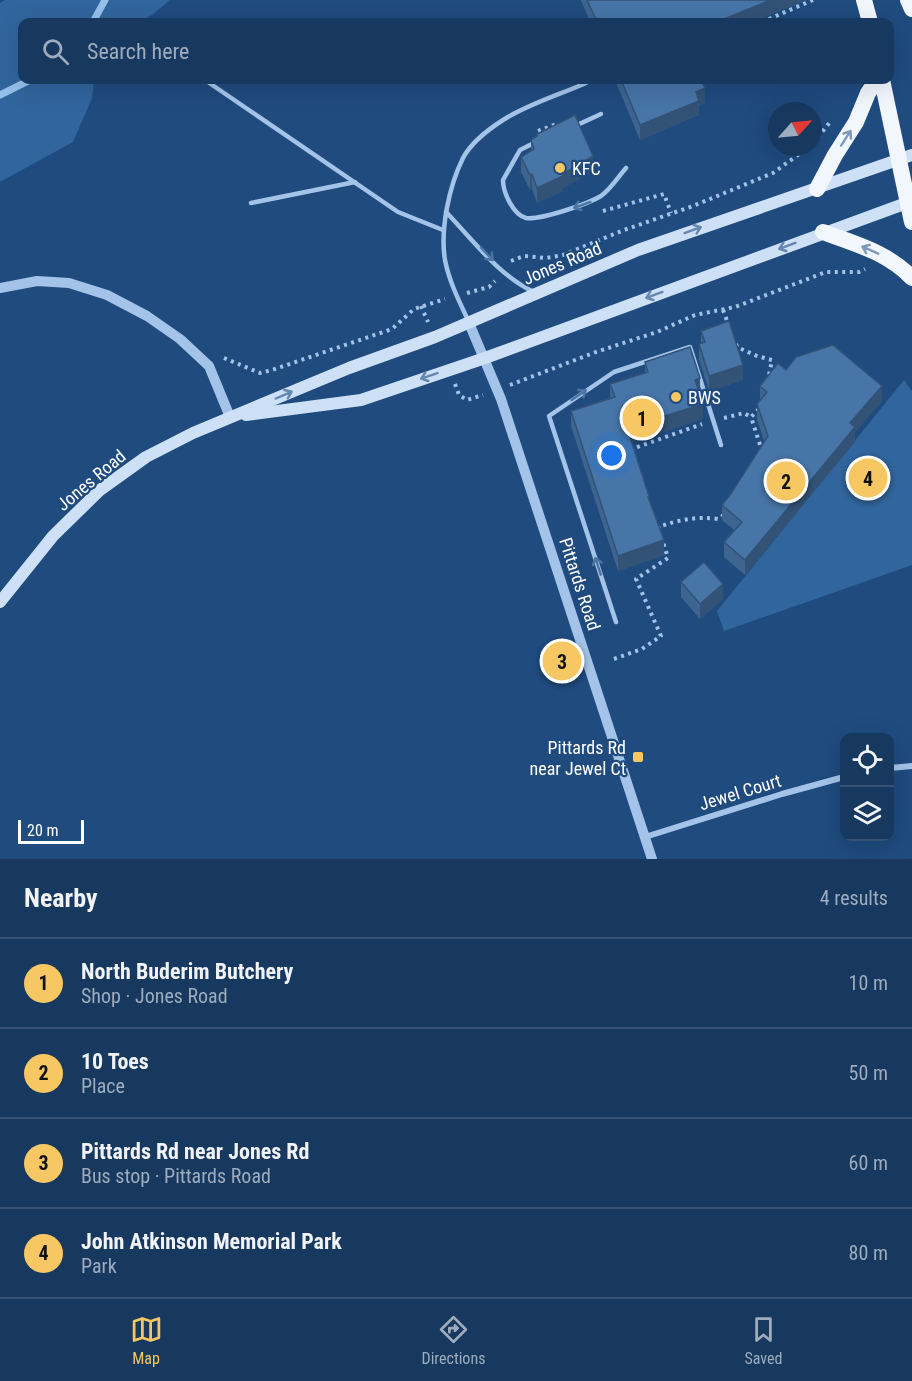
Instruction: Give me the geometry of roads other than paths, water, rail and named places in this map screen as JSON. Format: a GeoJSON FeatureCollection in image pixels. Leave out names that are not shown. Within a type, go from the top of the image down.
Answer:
{"type":"FeatureCollection","features":[{"type":"Feature","properties":{"kind":"highway"},"geometry":{"type":"LineString","coordinates":[[864,0],[869,18]]}},
{"type":"Feature","properties":{"kind":"highway"},"geometry":{"type":"LineString","coordinates":[[908,0],[912,9]]}},
{"type":"Feature","properties":{"kind":"highway"},"geometry":{"type":"LineString","coordinates":[[817,189],[856,122],[868,93],[876,84]]}},
{"type":"Feature","properties":{"kind":"highway"},"geometry":{"type":"LineString","coordinates":[[881,84],[905,157],[912,222]]}},
{"type":"Feature","properties":{"kind":"highway"},"geometry":{"type":"LineString","coordinates":[[823,232],[888,257],[912,278]]}},
{"type":"Feature","properties":{"kind":"main road","name":"Jones Road"},"geometry":{"type":"LineString","coordinates":[[0,602],[53,536],[100,490],[146,458],[230,417],[349,368],[435,338],[638,250],[905,157]]}},
{"type":"Feature","properties":{"kind":"main road","name":"Jones Road"},"geometry":{"type":"LineString","coordinates":[[230,417],[361,400],[485,358],[909,202]]}},
{"type":"Feature","properties":{"kind":"street"},"geometry":{"type":"LineString","coordinates":[[0,288],[37,281],[69,283],[107,295],[147,316],[180,339],[208,366],[230,417]]}},
{"type":"Feature","properties":{"kind":"street","name":"Pittards Road"},"geometry":{"type":"LineString","coordinates":[[469,323],[498,390],[652,859]]}},
{"type":"Feature","properties":{"kind":"street"},"geometry":{"type":"LineString","coordinates":[[894,768],[912,766]]}},
{"type":"Feature","properties":{"kind":"street","name":"Jewel Court"},"geometry":{"type":"LineString","coordinates":[[645,837],[840,778]]}},
{"type":"Feature","properties":{"kind":"lane"},"geometry":{"type":"LineString","coordinates":[[212,84],[398,212],[443,230]]}},
{"type":"Feature","properties":{"kind":"lane"},"geometry":{"type":"LineString","coordinates":[[469,323],[445,261],[443,230],[446,212],[464,157],[480,137],[503,120],[584,84]]}},
{"type":"Feature","properties":{"kind":"lane"},"geometry":{"type":"LineString","coordinates":[[564,130],[601,114]]}},
{"type":"Feature","properties":{"kind":"lane"},"geometry":{"type":"LineString","coordinates":[[545,139],[519,150],[503,180],[511,204],[522,216],[532,218],[574,208],[592,201],[604,194],[626,168]]}},
{"type":"Feature","properties":{"kind":"lane"},"geometry":{"type":"LineString","coordinates":[[251,203],[355,182]]}},
{"type":"Feature","properties":{"kind":"lane"},"geometry":{"type":"LineString","coordinates":[[446,212],[502,271],[523,287],[537,293]]}},
{"type":"Feature","properties":{"kind":"lane"},"geometry":{"type":"LineString","coordinates":[[616,622],[549,416],[614,372],[690,347],[721,445]]}},
{"type":"Feature","properties":{"kind":"waterway"},"geometry":{"type":"LineString","coordinates":[[95,18],[105,0]]}},
{"type":"Feature","properties":{"kind":"waterway"},"geometry":{"type":"LineString","coordinates":[[0,95],[22,84]]}},
{"type":"Feature","properties":{"kind":"place","name":"KFC"},"geometry":{"type":"Point","coordinates":[560,168]}},
{"type":"Feature","properties":{"kind":"place","name":"BWS"},"geometry":{"type":"Point","coordinates":[676,397]}},
{"type":"Feature","properties":{"kind":"place","name":"North Buderim Butchery"},"geometry":{"type":"Point","coordinates":[642,418]}},
{"type":"Feature","properties":{"kind":"place","name":"John Atkinson Memorial Park"},"geometry":{"type":"Point","coordinates":[868,478]}},
{"type":"Feature","properties":{"kind":"place","name":"10 Toes"},"geometry":{"type":"Point","coordinates":[786,481]}},
{"type":"Feature","properties":{"kind":"place","name":"Pittards Rd near Jones Rd"},"geometry":{"type":"Point","coordinates":[562,661]}},
{"type":"Feature","properties":{"kind":"place","name":"Pittards Rd near Jewel Ct"},"geometry":{"type":"Point","coordinates":[638,757]}}]}
